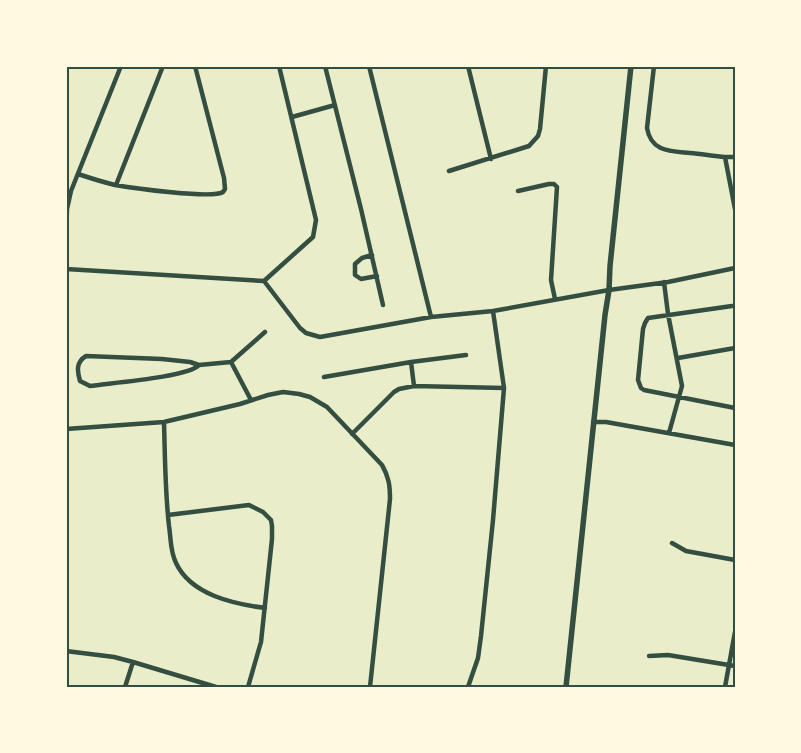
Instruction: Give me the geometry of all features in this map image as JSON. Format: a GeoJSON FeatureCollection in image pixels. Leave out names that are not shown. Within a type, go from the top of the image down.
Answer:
{"type":"FeatureCollection","features":[{"type":"Feature","properties":{"kind":"street"},"geometry":{"type":"LineString","coordinates":[[66,238],[67,208],[71,191],[121,66]]}},
{"type":"Feature","properties":{"kind":"street"},"geometry":{"type":"LineString","coordinates":[[116,185],[163,66]]}},
{"type":"Feature","properties":{"kind":"street"},"geometry":{"type":"LineString","coordinates":[[78,174],[116,185],[167,192],[215,194],[223,192],[225,189],[224,178],[195,66]]}},
{"type":"Feature","properties":{"kind":"street"},"geometry":{"type":"LineString","coordinates":[[66,269],[264,281],[305,246],[313,237],[316,229],[315,211],[279,66]]}},
{"type":"Feature","properties":{"kind":"street"},"geometry":{"type":"LineString","coordinates":[[325,66],[383,305]]}},
{"type":"Feature","properties":{"kind":"street"},"geometry":{"type":"LineString","coordinates":[[370,66],[431,317]]}},
{"type":"Feature","properties":{"kind":"street"},"geometry":{"type":"LineString","coordinates":[[468,66],[492,159]]}},
{"type":"Feature","properties":{"kind":"street"},"geometry":{"type":"LineString","coordinates":[[449,171],[529,146],[538,136],[540,129],[546,66]]}},
{"type":"Feature","properties":{"kind":"street"},"geometry":{"type":"LineString","coordinates":[[566,687],[593,422],[609,290],[630,66]]}},
{"type":"Feature","properties":{"kind":"street"},"geometry":{"type":"LineString","coordinates":[[654,66],[647,128],[650,138],[657,146],[666,151],[725,158],[735,157]]}},
{"type":"Feature","properties":{"kind":"street"},"geometry":{"type":"LineString","coordinates":[[292,117],[334,105]]}},
{"type":"Feature","properties":{"kind":"street"},"geometry":{"type":"LineString","coordinates":[[725,158],[735,209]]}},
{"type":"Feature","properties":{"kind":"street"},"geometry":{"type":"LineString","coordinates":[[518,191],[549,184],[554,184],[557,187],[551,280],[555,299]]}},
{"type":"Feature","properties":{"kind":"street"},"geometry":{"type":"LineString","coordinates":[[372,255],[362,258],[355,264],[354,275],[361,279],[377,276]]}},
{"type":"Feature","properties":{"kind":"street"},"geometry":{"type":"LineString","coordinates":[[264,281],[300,328],[314,336],[329,336],[431,317],[493,310],[664,282],[735,268]]}},
{"type":"Feature","properties":{"kind":"street"},"geometry":{"type":"LineString","coordinates":[[664,282],[668,314],[682,386],[669,433]]}},
{"type":"Feature","properties":{"kind":"street"},"geometry":{"type":"LineString","coordinates":[[732,306],[648,318],[645,323],[638,380],[641,388],[644,390],[735,408]]}},
{"type":"Feature","properties":{"kind":"street"},"geometry":{"type":"LineString","coordinates":[[468,687],[478,658],[482,636],[494,520],[504,388],[493,310]]}},
{"type":"Feature","properties":{"kind":"street"},"geometry":{"type":"LineString","coordinates":[[198,364],[195,369],[180,373],[90,386],[80,381],[78,374],[80,361],[86,356],[162,359],[198,364],[230,362],[265,332]]}},
{"type":"Feature","properties":{"kind":"street"},"geometry":{"type":"LineString","coordinates":[[678,358],[735,348]]}},
{"type":"Feature","properties":{"kind":"street"},"geometry":{"type":"LineString","coordinates":[[324,377],[411,362],[466,355]]}},
{"type":"Feature","properties":{"kind":"street"},"geometry":{"type":"LineString","coordinates":[[230,362],[251,400]]}},
{"type":"Feature","properties":{"kind":"street"},"geometry":{"type":"LineString","coordinates":[[411,362],[414,386]]}},
{"type":"Feature","properties":{"kind":"street"},"geometry":{"type":"LineString","coordinates":[[352,434],[399,389],[414,386],[504,388]]}},
{"type":"Feature","properties":{"kind":"street"},"geometry":{"type":"LineString","coordinates":[[66,429],[164,422],[283,392],[310,397],[327,407],[382,465],[390,484],[370,687]]}},
{"type":"Feature","properties":{"kind":"street"},"geometry":{"type":"LineString","coordinates":[[164,422],[168,515],[171,550],[176,564],[182,574],[215,597],[237,604],[265,608]]}},
{"type":"Feature","properties":{"kind":"street"},"geometry":{"type":"LineString","coordinates":[[593,422],[606,422],[735,445]]}},
{"type":"Feature","properties":{"kind":"street"},"geometry":{"type":"LineString","coordinates":[[168,515],[249,506],[259,509],[271,520],[265,608],[260,642],[248,687]]}},
{"type":"Feature","properties":{"kind":"street"},"geometry":{"type":"LineString","coordinates":[[672,543],[686,551],[735,560]]}},
{"type":"Feature","properties":{"kind":"street"},"geometry":{"type":"LineString","coordinates":[[725,687],[732,665],[735,632]]}},
{"type":"Feature","properties":{"kind":"street"},"geometry":{"type":"LineString","coordinates":[[66,651],[114,657],[216,687]]}},
{"type":"Feature","properties":{"kind":"street"},"geometry":{"type":"LineString","coordinates":[[649,656],[668,655],[732,665]]}},
{"type":"Feature","properties":{"kind":"street"},"geometry":{"type":"LineString","coordinates":[[125,687],[133,662]]}}]}
